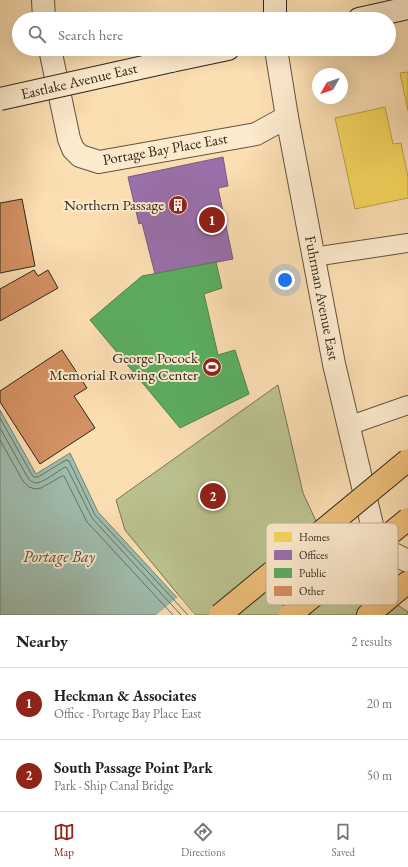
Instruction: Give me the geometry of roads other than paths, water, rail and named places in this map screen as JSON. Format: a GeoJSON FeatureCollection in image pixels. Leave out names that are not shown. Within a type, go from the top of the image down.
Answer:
{"type":"FeatureCollection","features":[{"type":"Feature","properties":{"kind":"highway"},"geometry":{"type":"LineString","coordinates":[[332,523],[408,460]]}},
{"type":"Feature","properties":{"kind":"highway"},"geometry":{"type":"LineString","coordinates":[[398,527],[408,519]]}},
{"type":"Feature","properties":{"kind":"highway"},"geometry":{"type":"LineString","coordinates":[[220,615],[266,577]]}},
{"type":"Feature","properties":{"kind":"highway"},"geometry":{"type":"LineString","coordinates":[[398,590],[408,582]]}},
{"type":"Feature","properties":{"kind":"highway"},"geometry":{"type":"LineString","coordinates":[[290,615],[302,605]]}},
{"type":"Feature","properties":{"kind":"highway"},"geometry":{"type":"LineString","coordinates":[[368,615],[380,605]]}},
{"type":"Feature","properties":{"kind":"street"},"geometry":{"type":"LineString","coordinates":[[43,0],[44,12]]}},
{"type":"Feature","properties":{"kind":"street"},"geometry":{"type":"LineString","coordinates":[[275,0],[275,12]]}},
{"type":"Feature","properties":{"kind":"street"},"geometry":{"type":"LineString","coordinates":[[390,12],[408,8]]}},
{"type":"Feature","properties":{"kind":"street","name":"Portage Bay Place East"},"geometry":{"type":"LineString","coordinates":[[51,56],[69,139],[73,149],[80,156],[99,162],[256,134],[287,117]]}},
{"type":"Feature","properties":{"kind":"street","name":"Eastlake Avenue East"},"geometry":{"type":"LineString","coordinates":[[0,99],[195,56]]}},
{"type":"Feature","properties":{"kind":"street","name":"Fuhrman Avenue East"},"geometry":{"type":"LineString","coordinates":[[277,56],[287,117],[334,364],[371,523]]}},
{"type":"Feature","properties":{"kind":"street","name":"Fuhrman Avenue East"},"geometry":{"type":"LineString","coordinates":[[398,556],[408,561]]}},
{"type":"Feature","properties":{"kind":"lane"},"geometry":{"type":"LineString","coordinates":[[314,257],[408,243]]}},
{"type":"Feature","properties":{"kind":"lane"},"geometry":{"type":"LineString","coordinates":[[348,426],[408,405]]}},
{"type":"Feature","properties":{"kind":"water","name":"Portage Bay"},"geometry":{"type":"Polygon","coordinates":[[[0,410],[36,474],[70,453],[98,512],[193,615],[0,615],[0,410]]]}},
{"type":"Feature","properties":{"kind":"place","name":"Northern Passage"},"geometry":{"type":"Point","coordinates":[178,205]}},
{"type":"Feature","properties":{"kind":"place","name":"Heckman & Associates"},"geometry":{"type":"Point","coordinates":[212,220]}},
{"type":"Feature","properties":{"kind":"place","name":"George Pocock Memorial Rowing Center"},"geometry":{"type":"Point","coordinates":[212,367]}},
{"type":"Feature","properties":{"kind":"place","name":"South Passage Point Park"},"geometry":{"type":"Point","coordinates":[213,496]}}]}
